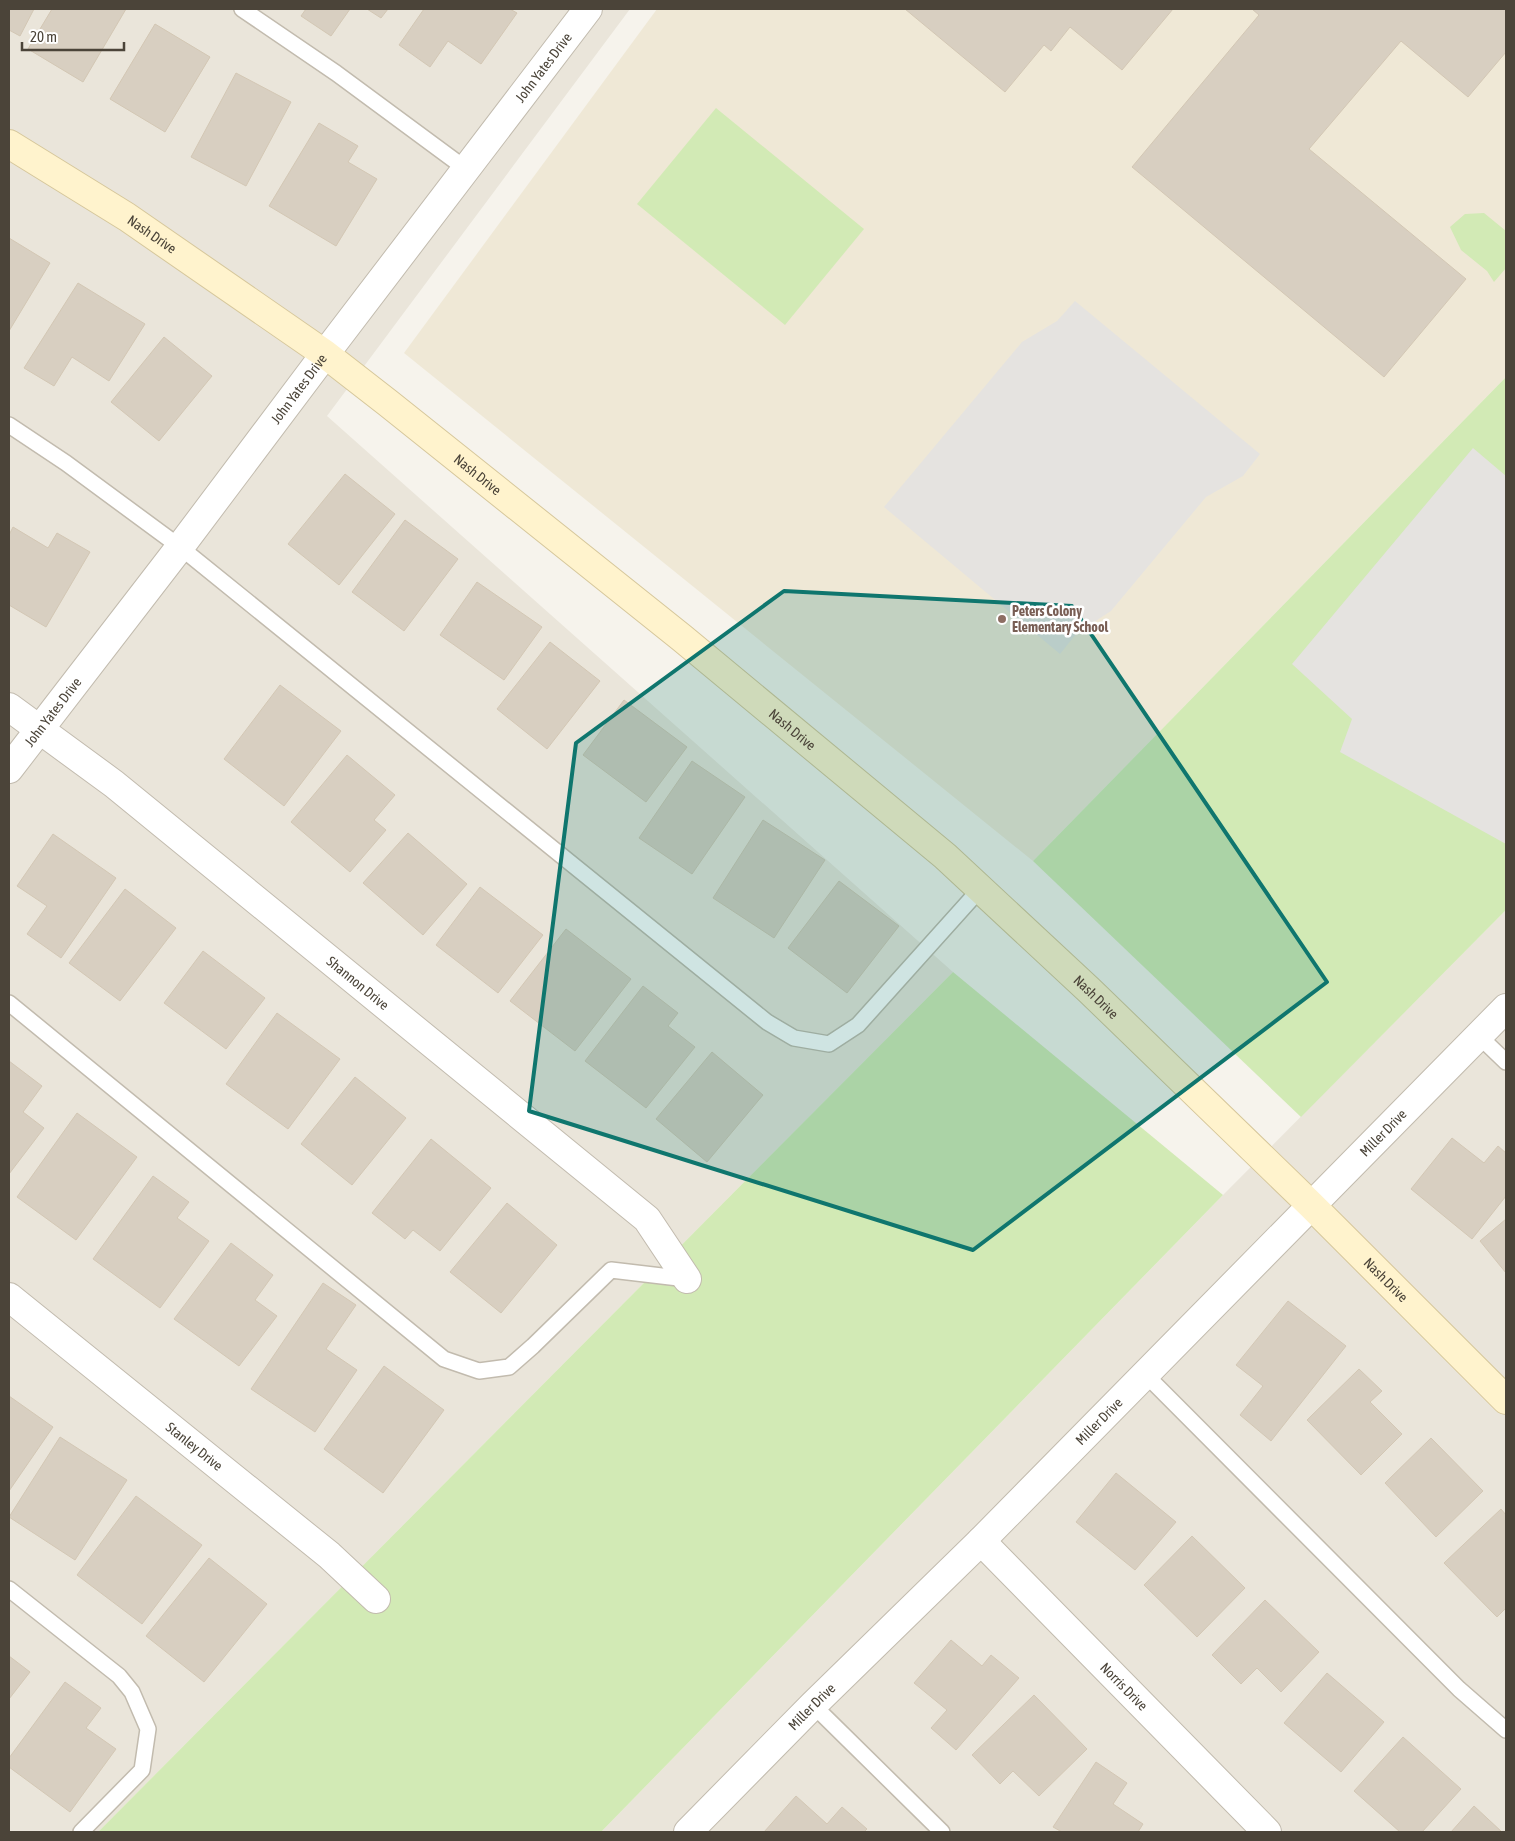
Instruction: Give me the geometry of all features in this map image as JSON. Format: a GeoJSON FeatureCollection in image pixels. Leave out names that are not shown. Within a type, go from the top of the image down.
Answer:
{"type":"FeatureCollection","features":[{"type":"Feature","properties":{"kind":"street","name":"John Yates Drive"},"geometry":{"type":"LineString","coordinates":[[9,769],[588,9]]}},
{"type":"Feature","properties":{"kind":"street","name":"Nash Drive"},"geometry":{"type":"LineString","coordinates":[[9,144],[127,216],[324,354],[682,638],[945,856],[1089,990],[1311,1205],[1506,1400]]}},
{"type":"Feature","properties":{"kind":"street","name":"Shannon Drive"},"geometry":{"type":"LineString","coordinates":[[9,707],[114,784],[648,1219],[687,1279]]}},
{"type":"Feature","properties":{"kind":"street","name":"Miller Drive"},"geometry":{"type":"LineString","coordinates":[[688,1832],[980,1540],[1506,1008]]}},
{"type":"Feature","properties":{"kind":"street","name":"Stanley Drive"},"geometry":{"type":"LineString","coordinates":[[9,1297],[329,1555],[376,1599]]}},
{"type":"Feature","properties":{"kind":"street","name":"Norris Drive"},"geometry":{"type":"LineString","coordinates":[[980,1540],[1267,1832]]}},
{"type":"Feature","properties":{"kind":"lane"},"geometry":{"type":"LineString","coordinates":[[242,9],[336,73],[466,169]]}},
{"type":"Feature","properties":{"kind":"lane"},"geometry":{"type":"LineString","coordinates":[[9,425],[66,463],[180,547],[766,1022],[794,1038],[829,1044],[858,1025],[981,888]]}},
{"type":"Feature","properties":{"kind":"lane"},"geometry":{"type":"LineString","coordinates":[[9,1003],[444,1359],[479,1371],[509,1367],[611,1270],[687,1279]]}},
{"type":"Feature","properties":{"kind":"lane"},"geometry":{"type":"LineString","coordinates":[[1479,1036],[1506,1062]]}},
{"type":"Feature","properties":{"kind":"lane"},"geometry":{"type":"LineString","coordinates":[[1144,1373],[1460,1689],[1506,1730]]}},
{"type":"Feature","properties":{"kind":"lane"},"geometry":{"type":"LineString","coordinates":[[9,1589],[119,1676],[132,1692],[148,1729],[142,1770],[81,1832]]}},
{"type":"Feature","properties":{"kind":"lane"},"geometry":{"type":"LineString","coordinates":[[814,1705],[942,1832]]}},
{"type":"Feature","properties":{"kind":"highlighted area"},"geometry":{"type":"Polygon","coordinates":[[[784,591],[1072,606],[1327,982],[973,1250],[529,1111],[576,743],[784,591]]]}},
{"type":"Feature","properties":{"kind":"shaded area"},"geometry":{"type":"Polygon","coordinates":[[[9,9],[630,9],[327,416],[953,972],[98,1832],[9,1832],[9,9]]]}},
{"type":"Feature","properties":{"kind":"shaded area","name":"Peters Colony Elementary School"},"geometry":{"type":"Polygon","coordinates":[[[657,9],[1506,9],[1506,377],[1033,861],[404,353],[657,9]]]}},
{"type":"Feature","properties":{"kind":"shaded area"},"geometry":{"type":"Polygon","coordinates":[[[1075,301],[1260,454],[1243,476],[1206,497],[1111,611],[1077,633],[1060,654],[884,507],[1022,342],[1057,321],[1075,301]]]}},
{"type":"Feature","properties":{"kind":"shaded area"},"geometry":{"type":"Polygon","coordinates":[[[1473,448],[1506,476],[1506,844],[1340,752],[1352,719],[1292,664],[1473,448]]]}},
{"type":"Feature","properties":{"kind":"shaded area"},"geometry":{"type":"Polygon","coordinates":[[[1506,910],[1506,1832],[601,1832],[1223,1195],[1506,910]]]}},
{"type":"Feature","properties":{"kind":"green space"},"geometry":{"type":"Polygon","coordinates":[[[716,108],[864,229],[785,325],[637,204],[716,108]]]}},
{"type":"Feature","properties":{"kind":"green space"},"geometry":{"type":"Polygon","coordinates":[[[1484,213],[1506,231],[1506,268],[1494,282],[1487,271],[1461,250],[1450,227],[1465,214],[1484,213]]]}},
{"type":"Feature","properties":{"kind":"green space"},"geometry":{"type":"Polygon","coordinates":[[[1506,377],[1506,910],[1301,1117],[1033,861],[1506,377]]]}},
{"type":"Feature","properties":{"kind":"green space"},"geometry":{"type":"Polygon","coordinates":[[[953,972],[1223,1195],[601,1832],[98,1832],[953,972]]]}},
{"type":"Feature","properties":{"kind":"building"},"geometry":{"type":"Polygon","coordinates":[[[9,9],[34,9],[20,36],[9,30],[9,9]]]}},
{"type":"Feature","properties":{"kind":"building"},"geometry":{"type":"Polygon","coordinates":[[[52,9],[126,9],[83,82],[28,49],[52,9]]]}},
{"type":"Feature","properties":{"kind":"building"},"geometry":{"type":"Polygon","coordinates":[[[306,9],[350,9],[331,36],[301,16],[306,9]]]}},
{"type":"Feature","properties":{"kind":"building"},"geometry":{"type":"Polygon","coordinates":[[[367,9],[388,9],[381,18],[367,9]]]}},
{"type":"Feature","properties":{"kind":"building"},"geometry":{"type":"Polygon","coordinates":[[[424,9],[510,9],[517,13],[481,64],[448,41],[430,67],[399,45],[424,9]]]}},
{"type":"Feature","properties":{"kind":"building"},"geometry":{"type":"Polygon","coordinates":[[[905,9],[1173,9],[1122,70],[1070,27],[1051,51],[1044,45],[1005,92],[905,9]]]}},
{"type":"Feature","properties":{"kind":"building"},"geometry":{"type":"Polygon","coordinates":[[[1252,9],[1506,9],[1506,52],[1468,97],[1401,41],[1309,149],[1466,279],[1384,377],[1132,167],[1259,15],[1252,9]]]}},
{"type":"Feature","properties":{"kind":"building"},"geometry":{"type":"Polygon","coordinates":[[[155,24],[210,57],[165,132],[110,99],[155,24]]]}},
{"type":"Feature","properties":{"kind":"building"},"geometry":{"type":"Polygon","coordinates":[[[236,73],[291,102],[246,186],[191,157],[236,73]]]}},
{"type":"Feature","properties":{"kind":"building"},"geometry":{"type":"Polygon","coordinates":[[[319,123],[358,146],[348,162],[377,179],[336,246],[269,206],[319,123]]]}},
{"type":"Feature","properties":{"kind":"building"},"geometry":{"type":"Polygon","coordinates":[[[9,238],[50,263],[9,331],[9,238]]]}},
{"type":"Feature","properties":{"kind":"building"},"geometry":{"type":"Polygon","coordinates":[[[78,283],[145,324],[109,381],[72,357],[54,386],[24,368],[78,283]]]}},
{"type":"Feature","properties":{"kind":"building"},"geometry":{"type":"Polygon","coordinates":[[[164,337],[212,376],[159,441],[111,402],[164,337]]]}},
{"type":"Feature","properties":{"kind":"building"},"geometry":{"type":"Polygon","coordinates":[[[345,474],[395,514],[339,585],[288,544],[345,474]]]}},
{"type":"Feature","properties":{"kind":"building"},"geometry":{"type":"Polygon","coordinates":[[[405,520],[458,559],[404,631],[352,592],[405,520]]]}},
{"type":"Feature","properties":{"kind":"building"},"geometry":{"type":"Polygon","coordinates":[[[13,527],[48,548],[57,533],[90,552],[46,627],[9,605],[9,535],[13,527]]]}},
{"type":"Feature","properties":{"kind":"building"},"geometry":{"type":"Polygon","coordinates":[[[477,582],[542,627],[504,680],[440,635],[477,582]]]}},
{"type":"Feature","properties":{"kind":"building"},"geometry":{"type":"Polygon","coordinates":[[[550,642],[600,681],[547,749],[497,709],[550,642]]]}},
{"type":"Feature","properties":{"kind":"building"},"geometry":{"type":"Polygon","coordinates":[[[280,685],[341,731],[284,806],[224,759],[280,685]]]}},
{"type":"Feature","properties":{"kind":"building"},"geometry":{"type":"Polygon","coordinates":[[[624,700],[687,747],[646,802],[583,755],[624,700]]]}},
{"type":"Feature","properties":{"kind":"building"},"geometry":{"type":"Polygon","coordinates":[[[347,755],[395,795],[374,820],[386,830],[350,872],[291,822],[347,755]]]}},
{"type":"Feature","properties":{"kind":"building"},"geometry":{"type":"Polygon","coordinates":[[[692,761],[745,797],[692,874],[639,838],[692,761]]]}},
{"type":"Feature","properties":{"kind":"building"},"geometry":{"type":"Polygon","coordinates":[[[763,820],[825,860],[774,938],[713,898],[763,820]]]}},
{"type":"Feature","properties":{"kind":"building"},"geometry":{"type":"Polygon","coordinates":[[[408,833],[467,884],[423,935],[363,883],[408,833]]]}},
{"type":"Feature","properties":{"kind":"building"},"geometry":{"type":"Polygon","coordinates":[[[53,834],[116,878],[61,958],[27,934],[47,906],[17,886],[53,834]]]}},
{"type":"Feature","properties":{"kind":"building"},"geometry":{"type":"Polygon","coordinates":[[[839,881],[899,926],[847,993],[788,948],[839,881]]]}},
{"type":"Feature","properties":{"kind":"building"},"geometry":{"type":"Polygon","coordinates":[[[480,887],[543,935],[498,993],[436,945],[480,887]]]}},
{"type":"Feature","properties":{"kind":"building"},"geometry":{"type":"Polygon","coordinates":[[[125,889],[176,928],[120,1001],[69,963],[125,889]]]}},
{"type":"Feature","properties":{"kind":"building"},"geometry":{"type":"Polygon","coordinates":[[[566,929],[631,979],[575,1051],[510,1001],[566,929]]]}},
{"type":"Feature","properties":{"kind":"building"},"geometry":{"type":"Polygon","coordinates":[[[203,951],[265,998],[226,1049],[164,1003],[203,951]]]}},
{"type":"Feature","properties":{"kind":"building"},"geometry":{"type":"Polygon","coordinates":[[[643,986],[678,1013],[668,1026],[695,1047],[646,1108],[585,1061],[643,986]]]}},
{"type":"Feature","properties":{"kind":"building"},"geometry":{"type":"Polygon","coordinates":[[[277,1013],[340,1059],[288,1129],[226,1084],[277,1013]]]}},
{"type":"Feature","properties":{"kind":"building"},"geometry":{"type":"Polygon","coordinates":[[[712,1052],[763,1095],[707,1162],[656,1119],[712,1052]]]}},
{"type":"Feature","properties":{"kind":"building"},"geometry":{"type":"Polygon","coordinates":[[[9,1061],[42,1086],[23,1112],[44,1128],[9,1174],[9,1061]]]}},
{"type":"Feature","properties":{"kind":"building"},"geometry":{"type":"Polygon","coordinates":[[[355,1077],[406,1118],[352,1185],[301,1144],[355,1077]]]}},
{"type":"Feature","properties":{"kind":"building"},"geometry":{"type":"Polygon","coordinates":[[[77,1113],[137,1157],[76,1240],[17,1197],[77,1113]]]}},
{"type":"Feature","properties":{"kind":"building"},"geometry":{"type":"Polygon","coordinates":[[[1452,1138],[1484,1163],[1498,1146],[1506,1153],[1506,1196],[1472,1239],[1411,1189],[1452,1138]]]}},
{"type":"Feature","properties":{"kind":"building"},"geometry":{"type":"Polygon","coordinates":[[[431,1139],[491,1188],[440,1251],[413,1230],[405,1239],[372,1213],[431,1139]]]}},
{"type":"Feature","properties":{"kind":"building"},"geometry":{"type":"Polygon","coordinates":[[[153,1176],[189,1202],[177,1218],[209,1241],[160,1308],[93,1259],[153,1176]]]}},
{"type":"Feature","properties":{"kind":"building"},"geometry":{"type":"Polygon","coordinates":[[[507,1203],[557,1245],[501,1313],[450,1272],[507,1203]]]}},
{"type":"Feature","properties":{"kind":"building"},"geometry":{"type":"Polygon","coordinates":[[[1506,1219],[1506,1273],[1480,1241],[1506,1219]]]}},
{"type":"Feature","properties":{"kind":"building"},"geometry":{"type":"Polygon","coordinates":[[[231,1243],[273,1275],[255,1300],[277,1316],[239,1366],[174,1319],[231,1243]]]}},
{"type":"Feature","properties":{"kind":"building"},"geometry":{"type":"Polygon","coordinates":[[[323,1283],[356,1305],[326,1349],[357,1370],[315,1432],[251,1389],[323,1283]]]}},
{"type":"Feature","properties":{"kind":"building"},"geometry":{"type":"Polygon","coordinates":[[[1288,1301],[1346,1346],[1271,1441],[1240,1415],[1263,1386],[1236,1365],[1288,1301]]]}},
{"type":"Feature","properties":{"kind":"building"},"geometry":{"type":"Polygon","coordinates":[[[384,1366],[444,1410],[383,1493],[324,1449],[384,1366]]]}},
{"type":"Feature","properties":{"kind":"building"},"geometry":{"type":"Polygon","coordinates":[[[1359,1369],[1382,1391],[1370,1402],[1402,1434],[1361,1475],[1307,1420],[1359,1369]]]}},
{"type":"Feature","properties":{"kind":"building"},"geometry":{"type":"Polygon","coordinates":[[[9,1396],[53,1427],[9,1491],[9,1396]]]}},
{"type":"Feature","properties":{"kind":"building"},"geometry":{"type":"Polygon","coordinates":[[[60,1437],[127,1480],[75,1560],[9,1517],[60,1437]]]}},
{"type":"Feature","properties":{"kind":"building"},"geometry":{"type":"Polygon","coordinates":[[[1431,1438],[1483,1491],[1436,1537],[1385,1483],[1431,1438]]]}},
{"type":"Feature","properties":{"kind":"building"},"geometry":{"type":"Polygon","coordinates":[[[1116,1473],[1176,1522],[1135,1570],[1076,1522],[1116,1473]]]}},
{"type":"Feature","properties":{"kind":"building"},"geometry":{"type":"Polygon","coordinates":[[[136,1496],[202,1545],[142,1624],[77,1575],[136,1496]]]}},
{"type":"Feature","properties":{"kind":"building"},"geometry":{"type":"Polygon","coordinates":[[[1501,1509],[1506,1515],[1506,1608],[1497,1617],[1444,1563],[1501,1509]]]}},
{"type":"Feature","properties":{"kind":"building"},"geometry":{"type":"Polygon","coordinates":[[[1192,1536],[1245,1588],[1197,1637],[1144,1585],[1192,1536]]]}},
{"type":"Feature","properties":{"kind":"building"},"geometry":{"type":"Polygon","coordinates":[[[209,1558],[267,1604],[204,1682],[146,1636],[209,1558]]]}},
{"type":"Feature","properties":{"kind":"building"},"geometry":{"type":"Polygon","coordinates":[[[1265,1600],[1319,1652],[1281,1692],[1257,1668],[1241,1684],[1212,1655],[1265,1600]]]}},
{"type":"Feature","properties":{"kind":"building"},"geometry":{"type":"Polygon","coordinates":[[[951,1640],[982,1666],[991,1655],[1019,1678],[956,1750],[931,1728],[947,1710],[914,1683],[951,1640]]]}},
{"type":"Feature","properties":{"kind":"building"},"geometry":{"type":"Polygon","coordinates":[[[9,1656],[30,1672],[9,1699],[9,1656]]]}},
{"type":"Feature","properties":{"kind":"building"},"geometry":{"type":"Polygon","coordinates":[[[1327,1673],[1384,1722],[1341,1772],[1284,1723],[1327,1673]]]}},
{"type":"Feature","properties":{"kind":"building"},"geometry":{"type":"Polygon","coordinates":[[[65,1682],[101,1708],[86,1728],[116,1749],[70,1812],[9,1767],[9,1758],[65,1682]]]}},
{"type":"Feature","properties":{"kind":"building"},"geometry":{"type":"Polygon","coordinates":[[[1034,1695],[1087,1749],[1039,1796],[1013,1771],[1000,1784],[972,1755],[1034,1695]]]}},
{"type":"Feature","properties":{"kind":"building"},"geometry":{"type":"Polygon","coordinates":[[[1403,1737],[1461,1789],[1422,1832],[1400,1832],[1354,1791],[1403,1737]]]}},
{"type":"Feature","properties":{"kind":"building"},"geometry":{"type":"Polygon","coordinates":[[[1096,1762],[1127,1783],[1113,1804],[1143,1824],[1138,1832],[1062,1832],[1053,1827],[1096,1762]]]}},
{"type":"Feature","properties":{"kind":"building"},"geometry":{"type":"Polygon","coordinates":[[[796,1796],[827,1824],[842,1807],[867,1829],[864,1832],[764,1832],[796,1796]]]}},
{"type":"Feature","properties":{"kind":"building"},"geometry":{"type":"Polygon","coordinates":[[[1474,1806],[1502,1832],[1451,1832],[1474,1806]]]}},
{"type":"Feature","properties":{"kind":"place","name":"Peters Colony Elementary School"},"geometry":{"type":"Point","coordinates":[1002,619]}}]}
